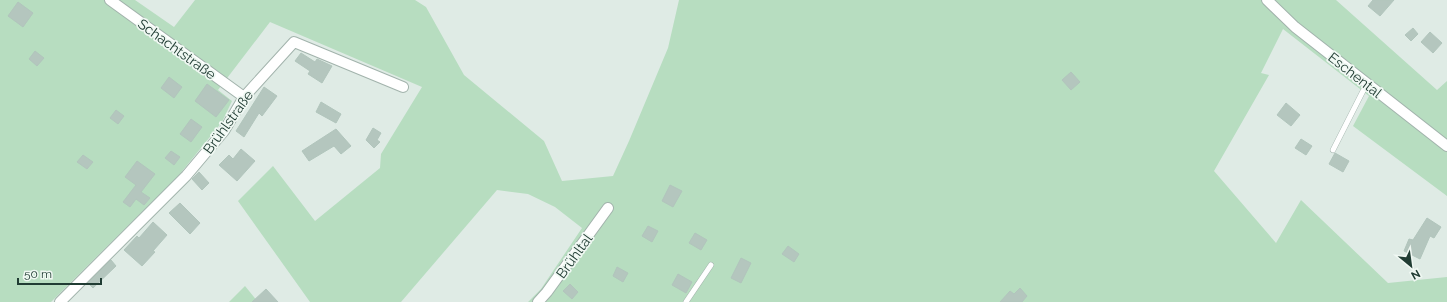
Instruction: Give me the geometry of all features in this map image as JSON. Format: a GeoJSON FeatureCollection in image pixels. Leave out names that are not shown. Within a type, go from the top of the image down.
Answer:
{"type":"FeatureCollection","features":[{"type":"Feature","properties":{"kind":"street","name":"Schachtstraße"},"geometry":{"type":"LineString","coordinates":[[110,0],[244,97]]}},
{"type":"Feature","properties":{"kind":"street","name":"Eschental"},"geometry":{"type":"LineString","coordinates":[[1267,0],[1295,27],[1447,146]]}},
{"type":"Feature","properties":{"kind":"street","name":"Brühlstraße"},"geometry":{"type":"LineString","coordinates":[[60,302],[186,176],[224,131],[244,97],[294,42],[403,87]]}},
{"type":"Feature","properties":{"kind":"street","name":"Brühltal"},"geometry":{"type":"LineString","coordinates":[[538,302],[548,292],[608,208]]}},
{"type":"Feature","properties":{"kind":"lane"},"geometry":{"type":"LineString","coordinates":[[1333,150],[1368,84]]}},
{"type":"Feature","properties":{"kind":"lane"},"geometry":{"type":"LineString","coordinates":[[686,302],[711,265]]}},
{"type":"Feature","properties":{"kind":"green space"},"geometry":{"type":"Polygon","coordinates":[[[0,0],[135,0],[174,27],[195,0],[415,0],[426,7],[464,75],[544,141],[562,181],[613,176],[668,48],[679,0],[1336,0],[1437,90],[1447,81],[1447,196],[1353,126],[1369,96],[1283,29],[1261,73],[1269,75],[1214,171],[1276,243],[1301,200],[1388,283],[1447,277],[1447,302],[528,302],[541,289],[582,228],[555,207],[528,194],[497,190],[401,302],[310,302],[238,201],[273,166],[315,221],[380,168],[381,154],[422,87],[270,22],[218,90],[232,101],[222,122],[179,175],[51,302],[0,302],[0,0]]]}},
{"type":"Feature","properties":{"kind":"green space"},"geometry":{"type":"Polygon","coordinates":[[[245,286],[258,302],[229,302],[245,286]]]}},
{"type":"Feature","properties":{"kind":"building"},"geometry":{"type":"Polygon","coordinates":[[[1373,0],[1394,0],[1380,16],[1368,6],[1373,0]]]}},
{"type":"Feature","properties":{"kind":"building"},"geometry":{"type":"Polygon","coordinates":[[[18,2],[33,13],[23,27],[8,16],[18,2]]]}},
{"type":"Feature","properties":{"kind":"building"},"geometry":{"type":"Polygon","coordinates":[[[1413,28],[1418,34],[1411,41],[1405,35],[1413,28]]]}},
{"type":"Feature","properties":{"kind":"building"},"geometry":{"type":"Polygon","coordinates":[[[1430,32],[1442,43],[1433,53],[1421,42],[1430,32]]]}},
{"type":"Feature","properties":{"kind":"building"},"geometry":{"type":"Polygon","coordinates":[[[35,51],[44,58],[37,66],[29,59],[35,51]]]}},
{"type":"Feature","properties":{"kind":"building"},"geometry":{"type":"Polygon","coordinates":[[[301,53],[315,62],[317,59],[332,66],[322,83],[308,74],[310,71],[295,61],[301,53]]]}},
{"type":"Feature","properties":{"kind":"building"},"geometry":{"type":"Polygon","coordinates":[[[1071,72],[1080,82],[1071,90],[1062,80],[1071,72]]]}},
{"type":"Feature","properties":{"kind":"building"},"geometry":{"type":"Polygon","coordinates":[[[169,77],[182,87],[174,98],[161,88],[169,77]]]}},
{"type":"Feature","properties":{"kind":"building"},"geometry":{"type":"Polygon","coordinates":[[[207,84],[229,100],[216,117],[195,101],[207,84]]]}},
{"type":"Feature","properties":{"kind":"building"},"geometry":{"type":"Polygon","coordinates":[[[264,87],[277,96],[262,116],[259,113],[244,137],[236,131],[264,87]]]}},
{"type":"Feature","properties":{"kind":"building"},"geometry":{"type":"Polygon","coordinates":[[[321,102],[341,114],[336,123],[316,112],[321,102]]]}},
{"type":"Feature","properties":{"kind":"building"},"geometry":{"type":"Polygon","coordinates":[[[1286,103],[1300,115],[1291,126],[1277,115],[1286,103]]]}},
{"type":"Feature","properties":{"kind":"building"},"geometry":{"type":"Polygon","coordinates":[[[116,110],[124,116],[118,124],[110,118],[116,110]]]}},
{"type":"Feature","properties":{"kind":"building"},"geometry":{"type":"Polygon","coordinates":[[[191,119],[202,127],[191,142],[180,134],[191,119]]]}},
{"type":"Feature","properties":{"kind":"building"},"geometry":{"type":"Polygon","coordinates":[[[373,128],[381,133],[377,140],[380,142],[374,148],[366,140],[373,128]]]}},
{"type":"Feature","properties":{"kind":"building"},"geometry":{"type":"Polygon","coordinates":[[[336,129],[351,146],[341,154],[334,146],[309,161],[302,151],[336,129]]]}},
{"type":"Feature","properties":{"kind":"building"},"geometry":{"type":"Polygon","coordinates":[[[1301,139],[1312,146],[1306,155],[1295,148],[1301,139]]]}},
{"type":"Feature","properties":{"kind":"building"},"geometry":{"type":"Polygon","coordinates":[[[241,149],[255,161],[237,181],[219,165],[229,155],[233,159],[241,149]]]}},
{"type":"Feature","properties":{"kind":"building"},"geometry":{"type":"Polygon","coordinates":[[[171,151],[180,157],[174,165],[165,158],[171,151]]]}},
{"type":"Feature","properties":{"kind":"building"},"geometry":{"type":"Polygon","coordinates":[[[1335,153],[1349,161],[1343,172],[1329,164],[1335,153]]]}},
{"type":"Feature","properties":{"kind":"building"},"geometry":{"type":"Polygon","coordinates":[[[83,155],[93,162],[87,169],[77,162],[83,155]]]}},
{"type":"Feature","properties":{"kind":"building"},"geometry":{"type":"Polygon","coordinates":[[[137,161],[155,174],[141,192],[150,198],[144,205],[136,199],[130,207],[123,202],[136,185],[125,177],[137,161]]]}},
{"type":"Feature","properties":{"kind":"building"},"geometry":{"type":"Polygon","coordinates":[[[199,172],[209,183],[202,190],[192,179],[199,172]]]}},
{"type":"Feature","properties":{"kind":"building"},"geometry":{"type":"Polygon","coordinates":[[[670,185],[682,191],[673,207],[662,201],[670,185]]]}},
{"type":"Feature","properties":{"kind":"building"},"geometry":{"type":"Polygon","coordinates":[[[180,203],[200,223],[190,234],[169,213],[180,203]]]}},
{"type":"Feature","properties":{"kind":"building"},"geometry":{"type":"Polygon","coordinates":[[[1427,218],[1441,227],[1434,238],[1430,236],[1420,259],[1404,251],[1409,239],[1413,240],[1427,218]]]}},
{"type":"Feature","properties":{"kind":"building"},"geometry":{"type":"Polygon","coordinates":[[[153,222],[167,235],[153,251],[155,252],[142,266],[124,250],[137,236],[139,238],[153,222]]]}},
{"type":"Feature","properties":{"kind":"building"},"geometry":{"type":"Polygon","coordinates":[[[648,226],[658,231],[652,242],[642,236],[648,226]]]}},
{"type":"Feature","properties":{"kind":"building"},"geometry":{"type":"Polygon","coordinates":[[[695,233],[707,240],[701,250],[689,243],[695,233]]]}},
{"type":"Feature","properties":{"kind":"building"},"geometry":{"type":"Polygon","coordinates":[[[788,246],[799,254],[794,262],[782,254],[788,246]]]}},
{"type":"Feature","properties":{"kind":"building"},"geometry":{"type":"Polygon","coordinates":[[[741,258],[751,263],[741,283],[731,278],[741,258]]]}},
{"type":"Feature","properties":{"kind":"building"},"geometry":{"type":"Polygon","coordinates":[[[111,260],[116,266],[93,288],[88,283],[111,260]]]}},
{"type":"Feature","properties":{"kind":"building"},"geometry":{"type":"Polygon","coordinates":[[[617,267],[628,273],[623,282],[613,276],[617,267]]]}},
{"type":"Feature","properties":{"kind":"building"},"geometry":{"type":"Polygon","coordinates":[[[678,274],[692,282],[686,293],[672,285],[678,274]]]}},
{"type":"Feature","properties":{"kind":"building"},"geometry":{"type":"Polygon","coordinates":[[[570,284],[578,292],[572,299],[563,291],[570,284]]]}},
{"type":"Feature","properties":{"kind":"building"},"geometry":{"type":"Polygon","coordinates":[[[1020,288],[1027,296],[1022,302],[1000,302],[1010,291],[1014,294],[1020,288]]]}},
{"type":"Feature","properties":{"kind":"building"},"geometry":{"type":"Polygon","coordinates":[[[266,289],[278,302],[252,302],[266,289]]]}}]}
